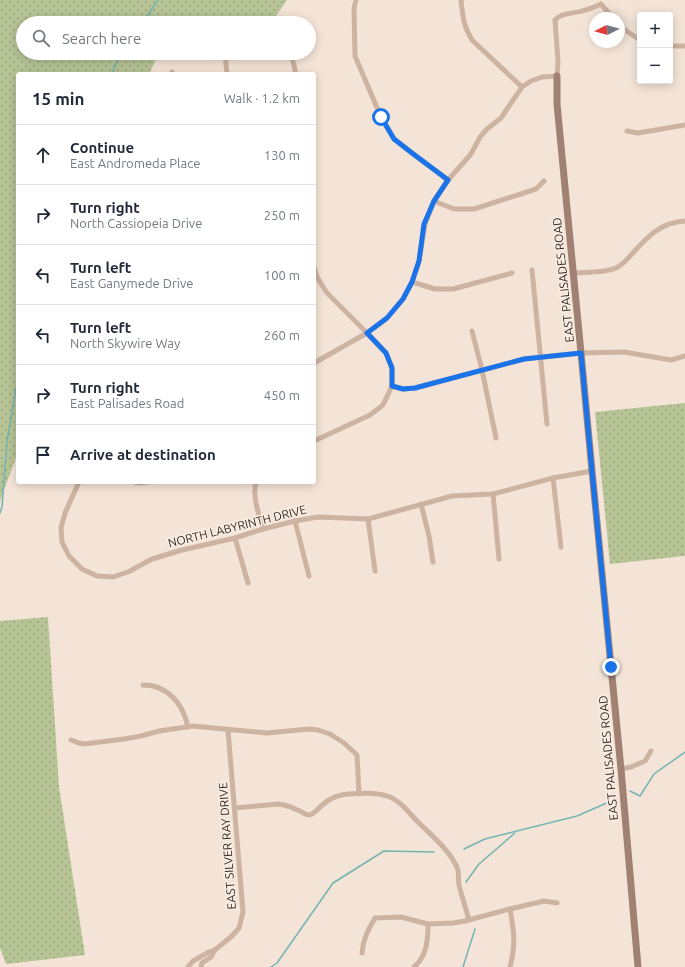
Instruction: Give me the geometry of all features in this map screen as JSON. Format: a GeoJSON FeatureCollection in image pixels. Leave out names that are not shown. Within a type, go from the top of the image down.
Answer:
{"type":"FeatureCollection","features":[{"type":"Feature","properties":{"kind":"street"},"geometry":{"type":"LineString","coordinates":[[356,0],[354,8],[354,56],[381,117],[394,139],[448,180]]}},
{"type":"Feature","properties":{"kind":"street"},"geometry":{"type":"LineString","coordinates":[[461,0],[463,19],[472,40],[522,87]]}},
{"type":"Feature","properties":{"kind":"street"},"geometry":{"type":"LineString","coordinates":[[602,2],[609,12]]}},
{"type":"Feature","properties":{"kind":"street","name":"EAST PALISADES ROAD"},"geometry":{"type":"LineString","coordinates":[[602,2],[581,12],[562,15],[557,17],[555,20],[558,62],[557,92],[621,769],[638,967]]}},
{"type":"Feature","properties":{"kind":"street"},"geometry":{"type":"LineString","coordinates":[[625,30],[637,38]]}},
{"type":"Feature","properties":{"kind":"street"},"geometry":{"type":"LineString","coordinates":[[673,46],[685,46]]}},
{"type":"Feature","properties":{"kind":"street"},"geometry":{"type":"LineString","coordinates":[[226,60],[227,72]]}},
{"type":"Feature","properties":{"kind":"street"},"geometry":{"type":"LineString","coordinates":[[293,60],[296,72]]}},
{"type":"Feature","properties":{"kind":"street"},"geometry":{"type":"LineString","coordinates":[[316,362],[367,333],[387,318],[403,299],[412,282],[419,261],[424,224],[434,201],[448,180],[471,154],[480,137],[487,129],[502,118],[522,87],[531,81],[542,77],[557,76]]}},
{"type":"Feature","properties":{"kind":"street"},"geometry":{"type":"LineString","coordinates":[[627,131],[638,133],[685,125]]}},
{"type":"Feature","properties":{"kind":"street"},"geometry":{"type":"LineString","coordinates":[[434,201],[454,209],[474,209],[536,189],[544,181]]}},
{"type":"Feature","properties":{"kind":"street"},"geometry":{"type":"LineString","coordinates":[[573,273],[609,271],[616,268],[622,265],[646,239],[662,226],[676,221],[685,221]]}},
{"type":"Feature","properties":{"kind":"street"},"geometry":{"type":"LineString","coordinates":[[532,270],[547,424]]}},
{"type":"Feature","properties":{"kind":"street"},"geometry":{"type":"LineString","coordinates":[[412,282],[435,289],[453,289],[512,273]]}},
{"type":"Feature","properties":{"kind":"street"},"geometry":{"type":"LineString","coordinates":[[316,277],[327,293],[386,353],[392,368],[392,386],[383,405],[370,415],[316,440]]}},
{"type":"Feature","properties":{"kind":"street"},"geometry":{"type":"LineString","coordinates":[[472,331],[482,370],[496,438]]}},
{"type":"Feature","properties":{"kind":"street"},"geometry":{"type":"LineString","coordinates":[[392,386],[403,389],[415,388],[524,359],[540,357],[581,353],[624,352],[671,360],[685,356]]}},
{"type":"Feature","properties":{"kind":"street","name":"NORTH LABYRINTH DRIVE"},"geometry":{"type":"LineString","coordinates":[[78,484],[65,513],[61,528],[62,542],[68,556],[82,569],[96,576],[113,577],[128,572],[152,559],[295,521],[318,517],[368,519],[452,496],[493,494],[553,478],[592,471]]}},
{"type":"Feature","properties":{"kind":"street"},"geometry":{"type":"LineString","coordinates":[[553,478],[561,547]]}},
{"type":"Feature","properties":{"kind":"street"},"geometry":{"type":"LineString","coordinates":[[255,484],[254,488],[256,501],[263,529]]}},
{"type":"Feature","properties":{"kind":"street"},"geometry":{"type":"LineString","coordinates":[[493,494],[499,559]]}},
{"type":"Feature","properties":{"kind":"street"},"geometry":{"type":"LineString","coordinates":[[421,504],[429,536],[432,562]]}},
{"type":"Feature","properties":{"kind":"street"},"geometry":{"type":"LineString","coordinates":[[368,519],[375,571]]}},
{"type":"Feature","properties":{"kind":"street"},"geometry":{"type":"LineString","coordinates":[[295,521],[309,576]]}},
{"type":"Feature","properties":{"kind":"street"},"geometry":{"type":"LineString","coordinates":[[235,538],[248,583]]}},
{"type":"Feature","properties":{"kind":"street"},"geometry":{"type":"LineString","coordinates":[[143,685],[156,686],[168,692],[184,712],[188,727]]}},
{"type":"Feature","properties":{"kind":"street"},"geometry":{"type":"LineString","coordinates":[[71,740],[84,744],[141,736],[159,731],[202,726],[267,733],[310,729],[318,730],[330,734],[344,743],[357,755],[359,794]]}},
{"type":"Feature","properties":{"kind":"street","name":"EAST SILVER RAY DRIVE"},"geometry":{"type":"LineString","coordinates":[[201,967],[215,950],[239,928],[244,912],[228,730]]}},
{"type":"Feature","properties":{"kind":"street"},"geometry":{"type":"LineString","coordinates":[[621,769],[646,761],[651,751]]}},
{"type":"Feature","properties":{"kind":"street"},"geometry":{"type":"LineString","coordinates":[[235,808],[278,804],[294,808],[308,815],[314,813],[326,801],[335,796],[346,794],[381,794],[396,800],[441,844],[451,858],[458,871],[459,884],[469,920]]}},
{"type":"Feature","properties":{"kind":"street"},"geometry":{"type":"LineString","coordinates":[[362,953],[363,942],[368,929],[375,918],[402,917],[428,924],[453,923],[544,901],[557,903]]}},
{"type":"Feature","properties":{"kind":"street"},"geometry":{"type":"LineString","coordinates":[[510,909],[514,938],[514,953],[510,967]]}},
{"type":"Feature","properties":{"kind":"street"},"geometry":{"type":"LineString","coordinates":[[414,967],[423,955],[427,946],[428,924]]}},
{"type":"Feature","properties":{"kind":"street","name":"EAST SILVER RAY DRIVE"},"geometry":{"type":"LineString","coordinates":[[188,967],[192,961],[215,950]]}},
{"type":"Feature","properties":{"kind":"green space"},"geometry":{"type":"Polygon","coordinates":[[[0,0],[287,0],[276,16],[16,16],[16,60],[156,60],[150,72],[16,72],[16,457],[0,501],[0,0]]]}},
{"type":"Feature","properties":{"kind":"green space"},"geometry":{"type":"Polygon","coordinates":[[[685,403],[685,556],[610,564],[595,412],[685,403]]]}},
{"type":"Feature","properties":{"kind":"green space"},"geometry":{"type":"Polygon","coordinates":[[[48,617],[59,787],[85,955],[6,964],[0,948],[0,621],[48,617]]]}},
{"type":"Feature","properties":{"kind":"waterway"},"geometry":{"type":"LineString","coordinates":[[147,16],[158,0]]}},
{"type":"Feature","properties":{"kind":"waterway"},"geometry":{"type":"LineString","coordinates":[[113,72],[117,60]]}},
{"type":"Feature","properties":{"kind":"waterway"},"geometry":{"type":"LineString","coordinates":[[0,513],[2,507],[7,441],[16,389]]}},
{"type":"Feature","properties":{"kind":"waterway"},"geometry":{"type":"LineString","coordinates":[[630,791],[640,796],[654,774],[685,752]]}},
{"type":"Feature","properties":{"kind":"waterway"},"geometry":{"type":"LineString","coordinates":[[464,849],[485,839],[577,816],[616,799]]}},
{"type":"Feature","properties":{"kind":"waterway"},"geometry":{"type":"LineString","coordinates":[[466,882],[479,864],[515,833]]}},
{"type":"Feature","properties":{"kind":"waterway"},"geometry":{"type":"LineString","coordinates":[[271,967],[277,963],[333,883],[384,851],[434,852]]}},
{"type":"Feature","properties":{"kind":"waterway"},"geometry":{"type":"LineString","coordinates":[[463,967],[475,929]]}},
{"type":"Feature","properties":{"kind":"route"},"geometry":{"type":"LineString","coordinates":[[381,117],[394,139],[448,180],[434,201],[424,224],[419,261],[412,282],[403,299],[387,318],[367,333],[386,353],[392,368],[392,386],[403,389],[415,388],[524,359],[581,353],[611,667]]}}]}
